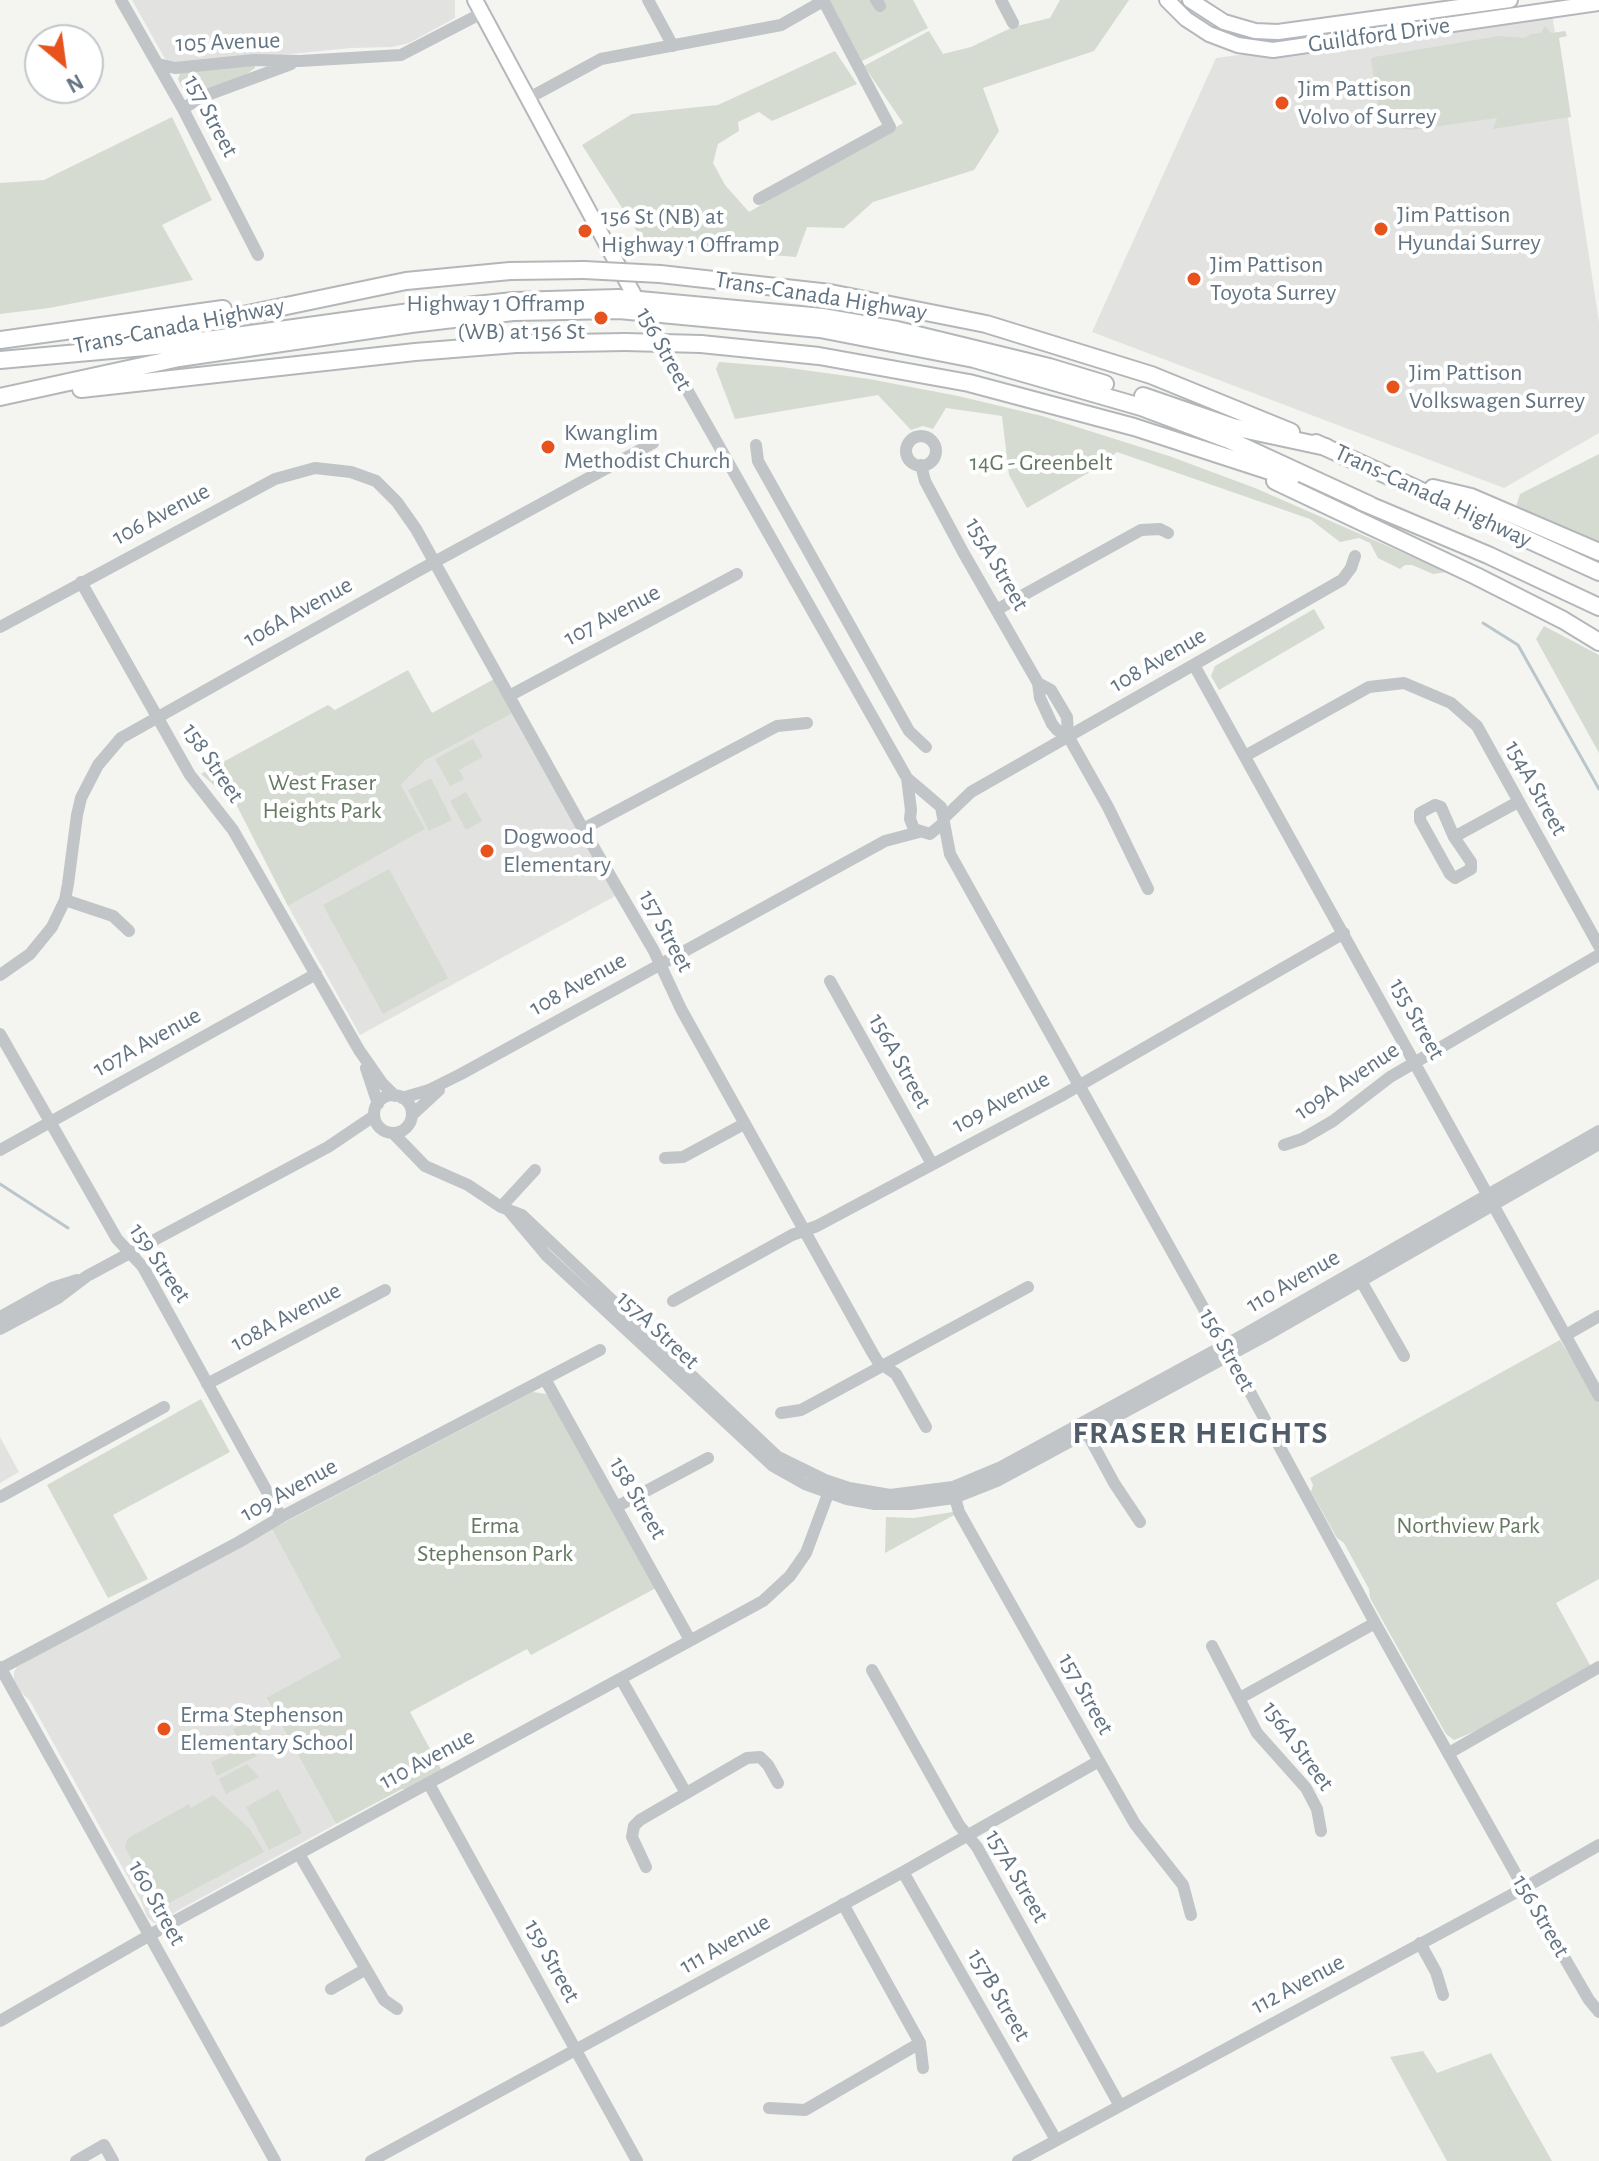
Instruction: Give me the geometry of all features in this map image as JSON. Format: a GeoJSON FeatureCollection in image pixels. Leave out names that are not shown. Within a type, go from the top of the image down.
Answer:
{"type":"FeatureCollection","features":[{"type":"Feature","properties":{"kind":"highway","name":"Trans-Canada Highway"},"geometry":{"type":"LineString","coordinates":[[0,359],[176,329],[406,281],[510,271],[584,270],[660,274],[830,293],[986,324],[1151,375],[1402,480],[1599,572]]}},
{"type":"Feature","properties":{"kind":"highway"},"geometry":{"type":"LineString","coordinates":[[0,340],[359,290]]}},
{"type":"Feature","properties":{"kind":"highway"},"geometry":{"type":"LineString","coordinates":[[0,359],[178,344],[513,301],[563,298],[640,306],[820,329],[974,359],[1046,378],[1141,407],[1229,440],[1370,505]]}},
{"type":"Feature","properties":{"kind":"highway"},"geometry":{"type":"LineString","coordinates":[[0,397],[179,358],[411,324],[640,306],[822,317],[897,330],[1049,367],[1233,427],[1326,447]]}},
{"type":"Feature","properties":{"kind":"highway","name":"Trans-Canada Highway"},"geometry":{"type":"LineString","coordinates":[[0,397],[516,344],[701,344],[834,358],[969,383],[1121,423],[1224,455],[1370,505],[1599,607]]}},
{"type":"Feature","properties":{"kind":"highway"},"geometry":{"type":"LineString","coordinates":[[1224,455],[1476,576],[1599,642]]}},
{"type":"Feature","properties":{"kind":"highway"},"geometry":{"type":"LineString","coordinates":[[1402,480],[1471,497],[1599,552]]}},
{"type":"Feature","properties":{"kind":"main road","name":"Guildford Drive"},"geometry":{"type":"LineString","coordinates":[[1167,0],[1186,19],[1209,34],[1238,45],[1273,50],[1599,3]]}},
{"type":"Feature","properties":{"kind":"main road","name":"Guildford Drive"},"geometry":{"type":"LineString","coordinates":[[1190,0],[1224,22],[1255,31],[1278,32],[1510,0]]}},
{"type":"Feature","properties":{"kind":"main road","name":"156 Street"},"geometry":{"type":"LineString","coordinates":[[478,6],[640,306]]}},
{"type":"Feature","properties":{"kind":"street","name":"157 Street"},"geometry":{"type":"LineString","coordinates":[[121,0],[183,109],[258,255]]}},
{"type":"Feature","properties":{"kind":"street"},"geometry":{"type":"LineString","coordinates":[[648,0],[673,46]]}},
{"type":"Feature","properties":{"kind":"street"},"geometry":{"type":"LineString","coordinates":[[527,99],[601,59],[781,25],[823,0],[890,127],[759,199]]}},
{"type":"Feature","properties":{"kind":"street"},"geometry":{"type":"LineString","coordinates":[[1001,0],[1013,23]]}},
{"type":"Feature","properties":{"kind":"street","name":"105 Avenue"},"geometry":{"type":"LineString","coordinates":[[158,64],[172,68],[253,60],[300,61],[401,55],[478,6]]}},
{"type":"Feature","properties":{"kind":"street","name":"105 Avenue"},"geometry":{"type":"LineString","coordinates":[[183,109],[199,98],[300,61]]}},
{"type":"Feature","properties":{"kind":"street","name":"156 Street"},"geometry":{"type":"LineString","coordinates":[[640,306],[907,778],[932,801]]}},
{"type":"Feature","properties":{"kind":"street","name":"106A Avenue"},"geometry":{"type":"LineString","coordinates":[[65,900],[77,815],[88,780],[121,738],[653,443]]}},
{"type":"Feature","properties":{"kind":"street"},"geometry":{"type":"LineString","coordinates":[[756,445],[758,461],[909,731],[926,747]]}},
{"type":"Feature","properties":{"kind":"street","name":"155A Street"},"geometry":{"type":"LineString","coordinates":[[921,465],[925,481],[1038,683],[1040,698],[1052,724],[1068,736],[1108,807],[1148,889]]}},
{"type":"Feature","properties":{"kind":"street","name":"106 Avenue"},"geometry":{"type":"LineString","coordinates":[[0,627],[275,479],[315,468],[351,472]]}},
{"type":"Feature","properties":{"kind":"street","name":"157 Street"},"geometry":{"type":"LineString","coordinates":[[351,472],[376,481],[397,502],[435,562],[872,1352],[882,1365],[896,1374],[926,1427]]}},
{"type":"Feature","properties":{"kind":"street"},"geometry":{"type":"LineString","coordinates":[[998,609],[1141,530],[1160,529],[1168,533]]}},
{"type":"Feature","properties":{"kind":"street","name":"108 Avenue"},"geometry":{"type":"LineString","coordinates":[[943,821],[971,792],[1342,580],[1355,556]]}},
{"type":"Feature","properties":{"kind":"street","name":"107 Avenue"},"geometry":{"type":"LineString","coordinates":[[509,696],[737,574]]}},
{"type":"Feature","properties":{"kind":"street","name":"158 Street"},"geometry":{"type":"LineString","coordinates":[[81,582],[190,775],[233,830],[359,1050],[382,1083],[399,1097]]}},
{"type":"Feature","properties":{"kind":"street","name":"155 Street"},"geometry":{"type":"LineString","coordinates":[[1194,665],[1599,1396]]}},
{"type":"Feature","properties":{"kind":"street","name":"154A Street"},"geometry":{"type":"LineString","coordinates":[[1245,756],[1369,687],[1404,683],[1451,703],[1477,726],[1599,946]]}},
{"type":"Feature","properties":{"kind":"street"},"geometry":{"type":"LineString","coordinates":[[583,829],[777,726],[807,723]]}},
{"type":"Feature","properties":{"kind":"street","name":"156 Street"},"geometry":{"type":"LineString","coordinates":[[907,778],[911,813]]}},
{"type":"Feature","properties":{"kind":"street","name":"108 Avenue"},"geometry":{"type":"LineString","coordinates":[[932,801],[971,792]]}},
{"type":"Feature","properties":{"kind":"street"},"geometry":{"type":"LineString","coordinates":[[921,801],[932,801],[941,807],[943,821],[935,832],[923,833],[911,824],[911,813],[921,801]]}},
{"type":"Feature","properties":{"kind":"street"},"geometry":{"type":"LineString","coordinates":[[1454,837],[1518,802]]}},
{"type":"Feature","properties":{"kind":"street"},"geometry":{"type":"LineString","coordinates":[[1435,805],[1441,807],[1454,837],[1471,862],[1471,869],[1455,878],[1420,820],[1420,813],[1435,805]]}},
{"type":"Feature","properties":{"kind":"street","name":"108 Avenue"},"geometry":{"type":"LineString","coordinates":[[885,841],[911,813]]}},
{"type":"Feature","properties":{"kind":"street","name":"156 Street"},"geometry":{"type":"LineString","coordinates":[[943,821],[950,854],[1227,1350],[1375,1623],[1524,1888],[1599,2012]]}},
{"type":"Feature","properties":{"kind":"street","name":"156 Street"},"geometry":{"type":"LineString","coordinates":[[923,833],[950,854]]}},
{"type":"Feature","properties":{"kind":"street","name":"108 Avenue"},"geometry":{"type":"LineString","coordinates":[[399,1097],[429,1090],[461,1074],[885,841],[923,833]]}},
{"type":"Feature","properties":{"kind":"street"},"geometry":{"type":"LineString","coordinates":[[0,975],[39,945],[65,900],[113,916],[129,931]]}},
{"type":"Feature","properties":{"kind":"street","name":"109 Avenue"},"geometry":{"type":"LineString","coordinates":[[673,1301],[1080,1086],[1344,933]]}},
{"type":"Feature","properties":{"kind":"street","name":"109A Avenue"},"geometry":{"type":"LineString","coordinates":[[1284,1145],[1302,1139],[1341,1116],[1383,1082],[1415,1062],[1599,955]]}},
{"type":"Feature","properties":{"kind":"street","name":"107A Avenue"},"geometry":{"type":"LineString","coordinates":[[0,1150],[316,974]]}},
{"type":"Feature","properties":{"kind":"street","name":"156A Street"},"geometry":{"type":"LineString","coordinates":[[830,981],[932,1164]]}},
{"type":"Feature","properties":{"kind":"street","name":"159 Street"},"geometry":{"type":"LineString","coordinates":[[0,1034],[117,1239],[143,1267],[281,1517]]}},
{"type":"Feature","properties":{"kind":"street","name":"158 Street"},"geometry":{"type":"LineString","coordinates":[[359,1050],[376,1110]]}},
{"type":"Feature","properties":{"kind":"street","name":"108 Avenue"},"geometry":{"type":"LineString","coordinates":[[411,1119],[461,1074]]}},
{"type":"Feature","properties":{"kind":"street"},"geometry":{"type":"LineString","coordinates":[[0,1329],[58,1298],[87,1276],[328,1147],[376,1110],[385,1097],[399,1097],[410,1105],[411,1119],[403,1130],[328,1147]]}},
{"type":"Feature","properties":{"kind":"street"},"geometry":{"type":"LineString","coordinates":[[376,1110],[388,1131]]}},
{"type":"Feature","properties":{"kind":"street","name":"157A Street"},"geometry":{"type":"LineString","coordinates":[[411,1119],[414,1142],[437,1171]]}},
{"type":"Feature","properties":{"kind":"street"},"geometry":{"type":"LineString","coordinates":[[665,1158],[683,1157],[744,1124]]}},
{"type":"Feature","properties":{"kind":"street","name":"157A Street"},"geometry":{"type":"LineString","coordinates":[[388,1131],[420,1163],[468,1185],[505,1209],[546,1255],[755,1451],[789,1476],[830,1488]]}},
{"type":"Feature","properties":{"kind":"street","name":"110 Avenue"},"geometry":{"type":"LineString","coordinates":[[0,2021],[150,1935],[763,1601],[790,1576],[806,1553],[830,1488],[864,1502],[893,1505],[923,1503],[997,1481],[1087,1433],[1359,1276],[1599,1131]]}},
{"type":"Feature","properties":{"kind":"street","name":"110 Avenue"},"geometry":{"type":"LineString","coordinates":[[1491,1199],[1599,1144]]}},
{"type":"Feature","properties":{"kind":"street"},"geometry":{"type":"LineString","coordinates":[[505,1209],[535,1170]]}},
{"type":"Feature","properties":{"kind":"street"},"geometry":{"type":"LineString","coordinates":[[0,1317],[52,1288],[87,1276]]}},
{"type":"Feature","properties":{"kind":"street"},"geometry":{"type":"LineString","coordinates":[[1359,1276],[1404,1356]]}},
{"type":"Feature","properties":{"kind":"street"},"geometry":{"type":"LineString","coordinates":[[781,1413],[801,1410],[1028,1287]]}},
{"type":"Feature","properties":{"kind":"street","name":"108A Avenue"},"geometry":{"type":"LineString","coordinates":[[207,1384],[385,1290]]}},
{"type":"Feature","properties":{"kind":"street"},"geometry":{"type":"LineString","coordinates":[[1566,1335],[1599,1316]]}},
{"type":"Feature","properties":{"kind":"street","name":"109 Avenue"},"geometry":{"type":"LineString","coordinates":[[0,1668],[600,1350]]}},
{"type":"Feature","properties":{"kind":"street","name":"110 Avenue"},"geometry":{"type":"LineString","coordinates":[[953,1492],[1139,1392],[1227,1350]]}},
{"type":"Feature","properties":{"kind":"street","name":"158 Street"},"geometry":{"type":"LineString","coordinates":[[545,1379],[690,1640]]}},
{"type":"Feature","properties":{"kind":"street"},"geometry":{"type":"LineString","coordinates":[[1139,1392],[1137,1399],[1090,1425],[1087,1433],[1140,1522]]}},
{"type":"Feature","properties":{"kind":"street"},"geometry":{"type":"LineString","coordinates":[[0,1497],[164,1407]]}},
{"type":"Feature","properties":{"kind":"street"},"geometry":{"type":"LineString","coordinates":[[618,1506],[708,1458]]}},
{"type":"Feature","properties":{"kind":"street","name":"157 Street"},"geometry":{"type":"LineString","coordinates":[[953,1492],[959,1512],[1135,1824],[1183,1885],[1191,1915]]}},
{"type":"Feature","properties":{"kind":"street"},"geometry":{"type":"LineString","coordinates":[[1240,1698],[1375,1623]]}},
{"type":"Feature","properties":{"kind":"street","name":"156A Street"},"geometry":{"type":"LineString","coordinates":[[1212,1646],[1262,1742],[1306,1788],[1320,1817],[1321,1831]]}},
{"type":"Feature","properties":{"kind":"street"},"geometry":{"type":"LineString","coordinates":[[1449,1753],[1599,1667]]}},
{"type":"Feature","properties":{"kind":"street","name":"160 Street"},"geometry":{"type":"LineString","coordinates":[[0,1668],[275,2161]]}},
{"type":"Feature","properties":{"kind":"street","name":"157A Street"},"geometry":{"type":"LineString","coordinates":[[872,1670],[1120,2106]]}},
{"type":"Feature","properties":{"kind":"street"},"geometry":{"type":"LineString","coordinates":[[621,1679],[686,1793]]}},
{"type":"Feature","properties":{"kind":"street"},"geometry":{"type":"LineString","coordinates":[[646,1867],[632,1837],[634,1826],[640,1820],[747,1758],[760,1757],[778,1783]]}},
{"type":"Feature","properties":{"kind":"street","name":"111 Avenue"},"geometry":{"type":"LineString","coordinates":[[371,2161],[903,1872],[1099,1761]]}},
{"type":"Feature","properties":{"kind":"street","name":"159 Street"},"geometry":{"type":"LineString","coordinates":[[429,1784],[637,2161]]}},
{"type":"Feature","properties":{"kind":"street","name":"112 Avenue"},"geometry":{"type":"LineString","coordinates":[[1018,2161],[1599,1845]]}},
{"type":"Feature","properties":{"kind":"street"},"geometry":{"type":"LineString","coordinates":[[299,1854],[384,2000],[397,2009]]}},
{"type":"Feature","properties":{"kind":"street","name":"157B Street"},"geometry":{"type":"LineString","coordinates":[[903,1872],[1056,2140]]}},
{"type":"Feature","properties":{"kind":"street"},"geometry":{"type":"LineString","coordinates":[[843,1904],[920,2043],[923,2068]]}},
{"type":"Feature","properties":{"kind":"street"},"geometry":{"type":"LineString","coordinates":[[1420,1943],[1443,1995]]}},
{"type":"Feature","properties":{"kind":"street"},"geometry":{"type":"LineString","coordinates":[[331,1989],[366,1969]]}},
{"type":"Feature","properties":{"kind":"street"},"geometry":{"type":"LineString","coordinates":[[769,2108],[805,2110],[920,2043]]}},
{"type":"Feature","properties":{"kind":"street"},"geometry":{"type":"LineString","coordinates":[[76,2161],[104,2145],[113,2161]]}},
{"type":"Feature","properties":{"kind":"shaded area"},"geometry":{"type":"Polygon","coordinates":[[[132,0],[455,0],[455,18],[409,43],[392,47],[351,48],[180,65],[164,57],[132,0]]]}},
{"type":"Feature","properties":{"kind":"shaded area"},"geometry":{"type":"Polygon","coordinates":[[[1552,13],[1599,322],[1599,433],[1504,488],[1092,332],[1216,58],[1552,13]]]}},
{"type":"Feature","properties":{"kind":"shaded area","name":"Dogwood Elementary"},"geometry":{"type":"Polygon","coordinates":[[[515,712],[522,731],[617,895],[360,1035],[288,906],[424,829],[401,785],[426,760],[515,712]]]}},
{"type":"Feature","properties":{"kind":"shaded area"},"geometry":{"type":"Polygon","coordinates":[[[0,1437],[19,1472],[0,1483],[0,1437]]]}},
{"type":"Feature","properties":{"kind":"shaded area","name":"Erma Stephenson Elementary School"},"geometry":{"type":"Polygon","coordinates":[[[272,1529],[342,1657],[266,1699],[336,1824],[164,1921],[154,1923],[147,1917],[30,1701],[20,1691],[14,1680],[14,1672],[29,1660],[272,1529]]]}},
{"type":"Feature","properties":{"kind":"green space"},"geometry":{"type":"Polygon","coordinates":[[[829,0],[913,0],[928,28],[862,61],[829,0]]]}},
{"type":"Feature","properties":{"kind":"green space"},"geometry":{"type":"Polygon","coordinates":[[[1060,0],[1129,0],[1094,51],[983,88],[999,131],[974,170],[873,202],[844,228],[807,227],[796,257],[645,244],[582,145],[632,114],[718,105],[835,51],[857,84],[772,121],[759,112],[738,122],[739,131],[718,144],[713,163],[725,185],[749,212],[903,123],[864,66],[929,31],[943,54],[971,47],[1013,27],[1050,18],[1060,0]]]}},
{"type":"Feature","properties":{"kind":"green space"},"geometry":{"type":"Polygon","coordinates":[[[1545,26],[1551,33],[1565,31],[1567,36],[1559,38],[1571,117],[1493,129],[1497,118],[1412,130],[1388,126],[1380,118],[1371,59],[1374,57],[1499,36],[1525,38],[1541,33],[1545,26]]]}},
{"type":"Feature","properties":{"kind":"green space"},"geometry":{"type":"Polygon","coordinates":[[[254,64],[255,68],[247,74],[195,96],[185,93],[178,79],[180,73],[254,64]]]}},
{"type":"Feature","properties":{"kind":"green space"},"geometry":{"type":"Polygon","coordinates":[[[172,117],[212,200],[162,225],[193,280],[49,308],[0,314],[0,183],[44,180],[172,117]]]}},
{"type":"Feature","properties":{"kind":"green space","name":"14G - Greenbelt"},"geometry":{"type":"Polygon","coordinates":[[[719,362],[869,379],[1042,416],[1169,456],[1255,488],[1447,572],[1433,574],[1412,565],[1400,569],[1378,558],[1370,543],[1359,538],[1340,542],[1310,519],[1117,452],[1095,469],[1027,508],[1009,475],[1002,416],[946,408],[933,429],[923,426],[911,430],[878,395],[735,419],[716,369],[719,362]]]}},
{"type":"Feature","properties":{"kind":"green space"},"geometry":{"type":"Polygon","coordinates":[[[1599,454],[1599,542],[1516,507],[1520,494],[1599,454]]]}},
{"type":"Feature","properties":{"kind":"green space"},"geometry":{"type":"Polygon","coordinates":[[[1314,609],[1325,628],[1219,690],[1211,676],[1215,666],[1314,609]]]}},
{"type":"Feature","properties":{"kind":"green space"},"geometry":{"type":"Polygon","coordinates":[[[1544,626],[1599,655],[1599,753],[1536,639],[1544,626]]]}},
{"type":"Feature","properties":{"kind":"green space","name":"West Fraser Heights Park"},"geometry":{"type":"Polygon","coordinates":[[[408,670],[432,713],[496,678],[515,712],[426,760],[401,785],[425,829],[288,906],[236,804],[201,774],[328,705],[335,710],[408,670]]]}},
{"type":"Feature","properties":{"kind":"green space"},"geometry":{"type":"Polygon","coordinates":[[[473,739],[483,757],[459,770],[464,779],[450,786],[435,759],[473,739]]]}},
{"type":"Feature","properties":{"kind":"green space"},"geometry":{"type":"Polygon","coordinates":[[[431,778],[452,820],[429,831],[408,790],[431,778]]]}},
{"type":"Feature","properties":{"kind":"green space"},"geometry":{"type":"Polygon","coordinates":[[[466,792],[482,821],[466,830],[450,801],[466,792]]]}},
{"type":"Feature","properties":{"kind":"green space"},"geometry":{"type":"Polygon","coordinates":[[[389,869],[448,978],[383,1014],[323,905],[389,869]]]}},
{"type":"Feature","properties":{"kind":"green space","name":"Northview Park"},"geometry":{"type":"Polygon","coordinates":[[[1560,1340],[1599,1403],[1599,1579],[1556,1603],[1591,1667],[1497,1722],[1454,1740],[1446,1734],[1370,1598],[1369,1589],[1344,1543],[1337,1538],[1311,1492],[1313,1485],[1310,1478],[1560,1340]]]}},
{"type":"Feature","properties":{"kind":"green space","name":"Erma Stephenson Park"},"geometry":{"type":"Polygon","coordinates":[[[533,1392],[546,1394],[550,1399],[656,1588],[531,1655],[527,1649],[410,1712],[442,1771],[336,1824],[266,1698],[341,1657],[272,1529],[533,1392]]]}},
{"type":"Feature","properties":{"kind":"green space"},"geometry":{"type":"Polygon","coordinates":[[[201,1399],[230,1452],[113,1515],[148,1579],[108,1598],[47,1485],[201,1399]]]}},
{"type":"Feature","properties":{"kind":"green space"},"geometry":{"type":"Polygon","coordinates":[[[953,1512],[954,1515],[885,1553],[886,1517],[914,1518],[953,1512]]]}},
{"type":"Feature","properties":{"kind":"green space"},"geometry":{"type":"Polygon","coordinates":[[[265,1714],[259,1738],[242,1745],[233,1729],[265,1714]]]}},
{"type":"Feature","properties":{"kind":"green space"},"geometry":{"type":"Polygon","coordinates":[[[251,1745],[257,1756],[217,1776],[211,1762],[251,1745]]]}},
{"type":"Feature","properties":{"kind":"green space"},"geometry":{"type":"Polygon","coordinates":[[[247,1764],[259,1777],[226,1794],[219,1779],[247,1764]]]}},
{"type":"Feature","properties":{"kind":"green space"},"geometry":{"type":"Polygon","coordinates":[[[278,1789],[302,1833],[269,1850],[246,1807],[278,1789]]]}},
{"type":"Feature","properties":{"kind":"green space"},"geometry":{"type":"Polygon","coordinates":[[[213,1795],[250,1829],[264,1852],[158,1909],[125,1847],[128,1838],[189,1804],[191,1808],[213,1795]]]}},
{"type":"Feature","properties":{"kind":"green space"},"geometry":{"type":"Polygon","coordinates":[[[1423,2051],[1437,2073],[1491,2053],[1552,2161],[1447,2161],[1390,2057],[1423,2051]]]}},
{"type":"Feature","properties":{"kind":"waterway"},"geometry":{"type":"LineString","coordinates":[[1483,623],[1518,645],[1599,789]]}},
{"type":"Feature","properties":{"kind":"waterway"},"geometry":{"type":"LineString","coordinates":[[0,1184],[68,1228]]}},
{"type":"Feature","properties":{"kind":"place","name":"Jim Pattison Volvo of Surrey"},"geometry":{"type":"Point","coordinates":[1282,103]}},
{"type":"Feature","properties":{"kind":"place","name":"Jim Pattison Hyundai Surrey"},"geometry":{"type":"Point","coordinates":[1381,229]}},
{"type":"Feature","properties":{"kind":"place","name":"156 St (NB) at Highway 1 Offramp"},"geometry":{"type":"Point","coordinates":[585,231]}},
{"type":"Feature","properties":{"kind":"place","name":"Jim Pattison Toyota Surrey"},"geometry":{"type":"Point","coordinates":[1194,279]}},
{"type":"Feature","properties":{"kind":"place","name":"Highway 1 Offramp (WB) at 156 St"},"geometry":{"type":"Point","coordinates":[601,318]}},
{"type":"Feature","properties":{"kind":"place","name":"Jim Pattison Volkswagen Surrey"},"geometry":{"type":"Point","coordinates":[1393,387]}},
{"type":"Feature","properties":{"kind":"place","name":"Kwanglim Methodist Church"},"geometry":{"type":"Point","coordinates":[548,447]}},
{"type":"Feature","properties":{"kind":"place","name":"Dogwood Elementary"},"geometry":{"type":"Point","coordinates":[487,851]}},
{"type":"Feature","properties":{"kind":"place","name":"Erma Stephenson Elementary School"},"geometry":{"type":"Point","coordinates":[164,1729]}},
{"type":"Feature","properties":{"kind":"district","name":"FRASER HEIGHTS"},"geometry":{"type":"Point","coordinates":[1201,1433]}}]}
